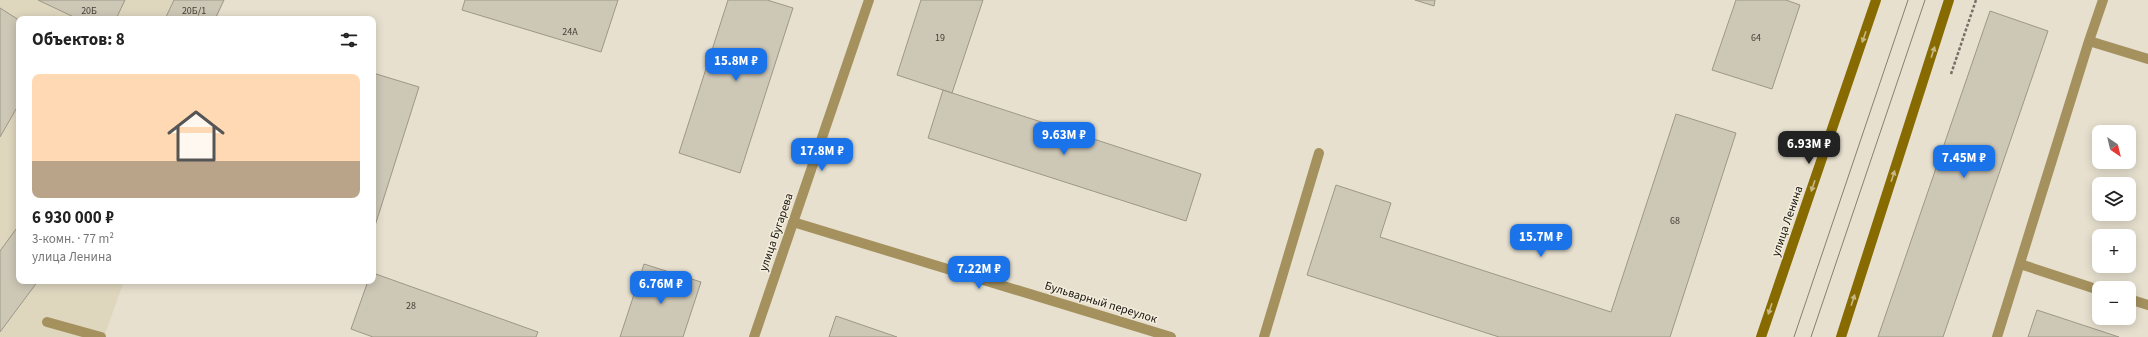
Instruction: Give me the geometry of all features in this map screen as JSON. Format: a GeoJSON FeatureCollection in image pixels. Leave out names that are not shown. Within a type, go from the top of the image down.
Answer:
{"type":"FeatureCollection","features":[{"type":"Feature","properties":{"kind":"main road","name":"улица Ленина"},"geometry":{"type":"LineString","coordinates":[[1761,337],[1876,0]]}},
{"type":"Feature","properties":{"kind":"main road"},"geometry":{"type":"LineString","coordinates":[[1841,337],[1950,0]]}},
{"type":"Feature","properties":{"kind":"street","name":"улица Бугарева"},"geometry":{"type":"LineString","coordinates":[[754,337],[868,0]]}},
{"type":"Feature","properties":{"kind":"street"},"geometry":{"type":"LineString","coordinates":[[1997,337],[2103,0]]}},
{"type":"Feature","properties":{"kind":"street"},"geometry":{"type":"LineString","coordinates":[[2089,41],[2148,59]]}},
{"type":"Feature","properties":{"kind":"street"},"geometry":{"type":"LineString","coordinates":[[1264,337],[1320,153]]}},
{"type":"Feature","properties":{"kind":"street","name":"Бульварный переулок"},"geometry":{"type":"LineString","coordinates":[[793,222],[1171,337]]}},
{"type":"Feature","properties":{"kind":"street"},"geometry":{"type":"LineString","coordinates":[[2020,264],[2092,288]]}},
{"type":"Feature","properties":{"kind":"street"},"geometry":{"type":"LineString","coordinates":[[2136,301],[2148,305]]}},
{"type":"Feature","properties":{"kind":"street"},"geometry":{"type":"LineString","coordinates":[[48,322],[101,337]]}},
{"type":"Feature","properties":{"kind":"shaded area"},"geometry":{"type":"Polygon","coordinates":[[[0,0],[224,0],[218,16],[16,16],[16,284],[123,284],[104,337],[0,337],[0,0]]]}},
{"type":"Feature","properties":{"kind":"building"},"geometry":{"type":"Polygon","coordinates":[[[38,0],[125,0],[117,16],[72,16],[38,0]]]}},
{"type":"Feature","properties":{"kind":"building"},"geometry":{"type":"Polygon","coordinates":[[[174,0],[224,0],[216,16],[166,16],[174,0]]]}},
{"type":"Feature","properties":{"kind":"building"},"geometry":{"type":"Polygon","coordinates":[[[465,0],[618,0],[601,52],[462,10],[465,0]]]}},
{"type":"Feature","properties":{"kind":"building"},"geometry":{"type":"Polygon","coordinates":[[[728,0],[767,0],[793,8],[740,173],[679,153],[728,0]]]}},
{"type":"Feature","properties":{"kind":"building"},"geometry":{"type":"Polygon","coordinates":[[[921,0],[983,0],[952,93],[897,75],[921,0]]]}},
{"type":"Feature","properties":{"kind":"building"},"geometry":{"type":"Polygon","coordinates":[[[1415,0],[1435,0],[1434,6],[1415,0]]]}},
{"type":"Feature","properties":{"kind":"building"},"geometry":{"type":"Polygon","coordinates":[[[1736,0],[1786,0],[1800,5],[1772,89],[1712,70],[1736,0]]]}},
{"type":"Feature","properties":{"kind":"building"},"geometry":{"type":"Polygon","coordinates":[[[0,8],[16,18],[16,109],[0,137],[0,8]]]}},
{"type":"Feature","properties":{"kind":"building"},"geometry":{"type":"Polygon","coordinates":[[[1990,11],[2048,31],[1943,337],[1878,337],[1990,11]]]}},
{"type":"Feature","properties":{"kind":"building"},"geometry":{"type":"Polygon","coordinates":[[[376,74],[419,87],[376,223],[376,74]]]}},
{"type":"Feature","properties":{"kind":"building"},"geometry":{"type":"Polygon","coordinates":[[[943,90],[1201,174],[1186,221],[928,138],[943,90]]]}},
{"type":"Feature","properties":{"kind":"building"},"geometry":{"type":"Polygon","coordinates":[[[1676,114],[1736,133],[1670,337],[1499,337],[1307,275],[1336,185],[1391,203],[1380,237],[1611,312],[1676,114]]]}},
{"type":"Feature","properties":{"kind":"building"},"geometry":{"type":"Polygon","coordinates":[[[16,229],[16,284],[36,284],[0,332],[0,251],[16,229]]]}},
{"type":"Feature","properties":{"kind":"building"},"geometry":{"type":"Polygon","coordinates":[[[644,264],[701,282],[683,337],[620,337],[644,264]]]}},
{"type":"Feature","properties":{"kind":"building"},"geometry":{"type":"Polygon","coordinates":[[[376,274],[538,332],[536,337],[373,337],[351,329],[367,284],[376,284],[376,274]]]}},
{"type":"Feature","properties":{"kind":"building"},"geometry":{"type":"Polygon","coordinates":[[[2037,310],[2119,337],[2028,337],[2037,310]]]}},
{"type":"Feature","properties":{"kind":"building"},"geometry":{"type":"Polygon","coordinates":[[[836,316],[897,337],[829,337],[836,316]]]}},
{"type":"Feature","properties":{"kind":"tram line"},"geometry":{"type":"LineString","coordinates":[[1794,337],[1908,0]]}},
{"type":"Feature","properties":{"kind":"tram line"},"geometry":{"type":"LineString","coordinates":[[1811,337],[1925,0]]}}]}
